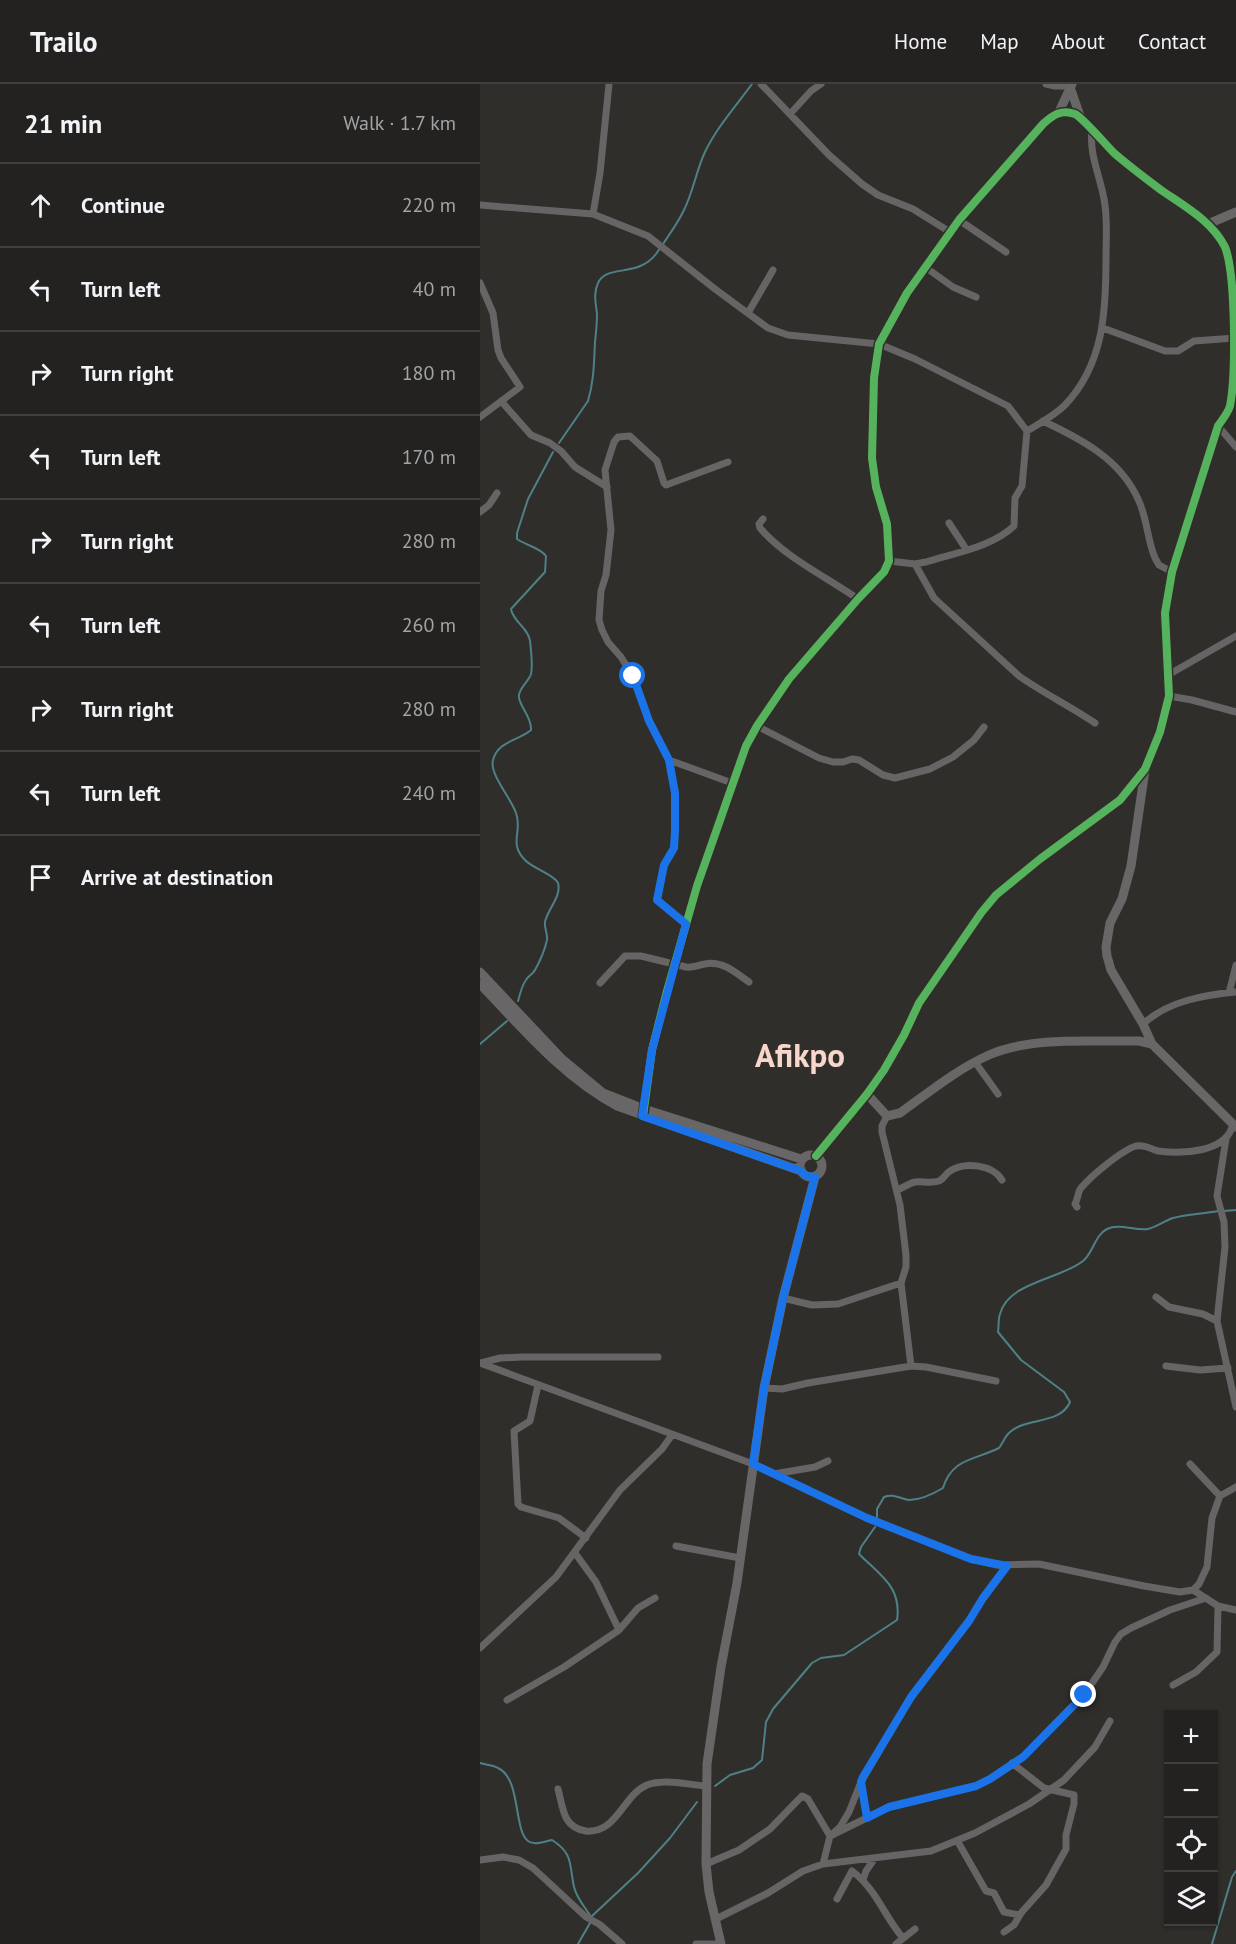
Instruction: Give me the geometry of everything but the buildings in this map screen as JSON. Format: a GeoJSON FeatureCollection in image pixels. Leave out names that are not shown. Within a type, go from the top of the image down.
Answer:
{"type":"FeatureCollection","features":[{"type":"Feature","properties":{"kind":"street"},"geometry":{"type":"LineString","coordinates":[[593,214],[603,152],[609,84]]}},
{"type":"Feature","properties":{"kind":"street"},"geometry":{"type":"LineString","coordinates":[[761,84],[829,154],[862,184],[878,195],[914,209],[950,232]]}},
{"type":"Feature","properties":{"kind":"street"},"geometry":{"type":"LineString","coordinates":[[790,114],[821,84]]}},
{"type":"Feature","properties":{"kind":"street"},"geometry":{"type":"LineString","coordinates":[[1046,84],[1071,86]]}},
{"type":"Feature","properties":{"kind":"street"},"geometry":{"type":"LineString","coordinates":[[643,1112],[652,1050],[674,965],[746,746],[789,679],[884,572],[889,561],[887,524],[876,487],[872,458],[874,378],[879,344],[907,293],[950,232],[1043,124],[1059,112],[1071,86]]}},
{"type":"Feature","properties":{"kind":"street"},"geometry":{"type":"LineString","coordinates":[[1071,86],[1080,116],[1092,131],[1134,169],[1208,225],[1220,238],[1234,261],[1235,380],[1230,409],[1218,426],[1172,572],[1165,613],[1169,696],[1160,732],[1145,769],[1131,866],[1122,899],[1110,923],[1106,947],[1111,970],[1143,1024],[1152,1044],[1234,1125],[1226,1139],[1217,1196],[1222,1215],[1225,1247],[1217,1321],[1236,1407]]}},
{"type":"Feature","properties":{"kind":"street"},"geometry":{"type":"LineString","coordinates":[[1059,112],[1080,116]]}},
{"type":"Feature","properties":{"kind":"street"},"geometry":{"type":"LineString","coordinates":[[1027,431],[1065,405],[1098,352],[1103,328],[1108,226],[1092,149],[1092,131]]}},
{"type":"Feature","properties":{"kind":"street"},"geometry":{"type":"LineString","coordinates":[[480,205],[593,214],[648,237],[768,328],[788,336],[879,344],[915,359],[1008,406],[1027,431],[1022,486],[1015,498],[1014,526],[1006,534],[915,564],[889,561]]}},
{"type":"Feature","properties":{"kind":"street"},"geometry":{"type":"LineString","coordinates":[[1208,225],[1236,212]]}},
{"type":"Feature","properties":{"kind":"street"},"geometry":{"type":"LineString","coordinates":[[959,220],[1006,252]]}},
{"type":"Feature","properties":{"kind":"street"},"geometry":{"type":"LineString","coordinates":[[925,267],[953,287],[976,297]]}},
{"type":"Feature","properties":{"kind":"street"},"geometry":{"type":"LineString","coordinates":[[748,313],[772,270]]}},
{"type":"Feature","properties":{"kind":"street"},"geometry":{"type":"LineString","coordinates":[[480,283],[493,313],[501,358],[520,387],[480,417]]}},
{"type":"Feature","properties":{"kind":"street"},"geometry":{"type":"LineString","coordinates":[[1103,328],[1165,351],[1178,351],[1194,341],[1235,338]]}},
{"type":"Feature","properties":{"kind":"street"},"geometry":{"type":"LineString","coordinates":[[501,401],[531,435],[550,443],[561,451],[575,467],[607,487]]}},
{"type":"Feature","properties":{"kind":"street"},"geometry":{"type":"LineString","coordinates":[[1043,421],[1077,437],[1107,457],[1128,482],[1139,501],[1151,548],[1159,565],[1172,572]]}},
{"type":"Feature","properties":{"kind":"street"},"geometry":{"type":"LineString","coordinates":[[1218,426],[1236,447]]}},
{"type":"Feature","properties":{"kind":"street"},"geometry":{"type":"LineString","coordinates":[[686,924],[657,900],[664,865],[672,853],[675,831],[675,793],[669,760],[649,721],[633,676],[608,642],[599,620],[611,530],[605,471],[614,442],[618,437],[624,436],[630,436],[657,461],[666,485],[728,462]]}},
{"type":"Feature","properties":{"kind":"street"},"geometry":{"type":"LineString","coordinates":[[480,512],[489,505],[497,493]]}},
{"type":"Feature","properties":{"kind":"street"},"geometry":{"type":"LineString","coordinates":[[764,519],[759,524],[760,528],[775,544],[858,599]]}},
{"type":"Feature","properties":{"kind":"street"},"geometry":{"type":"LineString","coordinates":[[949,524],[966,549]]}},
{"type":"Feature","properties":{"kind":"street"},"geometry":{"type":"LineString","coordinates":[[915,564],[934,598],[1019,676],[1095,723]]}},
{"type":"Feature","properties":{"kind":"street"},"geometry":{"type":"LineString","coordinates":[[1168,675],[1236,636]]}},
{"type":"Feature","properties":{"kind":"street"},"geometry":{"type":"LineString","coordinates":[[1169,696],[1236,712]]}},
{"type":"Feature","properties":{"kind":"street"},"geometry":{"type":"LineString","coordinates":[[757,726],[819,758],[843,762],[852,759],[859,760],[884,775],[895,778],[930,769],[953,757],[974,740],[984,727]]}},
{"type":"Feature","properties":{"kind":"street"},"geometry":{"type":"LineString","coordinates":[[669,760],[732,783]]}},
{"type":"Feature","properties":{"kind":"street"},"geometry":{"type":"LineString","coordinates":[[816,1156],[867,1094],[899,1043],[919,1003],[970,926],[988,904],[1040,859],[1122,798],[1145,769]]}},
{"type":"Feature","properties":{"kind":"street"},"geometry":{"type":"LineString","coordinates":[[1122,798],[1133,796],[1141,801]]}},
{"type":"Feature","properties":{"kind":"street"},"geometry":{"type":"LineString","coordinates":[[600,983],[625,956],[641,956],[693,968],[713,963],[722,964],[749,982]]}},
{"type":"Feature","properties":{"kind":"street"},"geometry":{"type":"LineString","coordinates":[[1129,1041],[1143,1024],[1158,1012],[1192,998],[1233,992],[1236,965]]}},
{"type":"Feature","properties":{"kind":"street"},"geometry":{"type":"LineString","coordinates":[[480,972],[562,1059],[603,1093],[643,1112],[801,1171],[806,1176],[815,1177]]}},
{"type":"Feature","properties":{"kind":"street"},"geometry":{"type":"LineString","coordinates":[[480,984],[528,1035],[579,1082],[617,1106],[801,1160]]}},
{"type":"Feature","properties":{"kind":"street"},"geometry":{"type":"LineString","coordinates":[[887,1116],[900,1113],[975,1062],[999,1051],[1048,1043],[1129,1041],[1152,1044]]}},
{"type":"Feature","properties":{"kind":"street"},"geometry":{"type":"LineString","coordinates":[[975,1062],[998,1094]]}},
{"type":"Feature","properties":{"kind":"street"},"geometry":{"type":"LineString","coordinates":[[867,1094],[887,1116]]}},
{"type":"Feature","properties":{"kind":"street"},"geometry":{"type":"LineString","coordinates":[[887,1116],[882,1132],[897,1190],[906,1255],[906,1267],[901,1283],[911,1366]]}},
{"type":"Feature","properties":{"kind":"street"},"geometry":{"type":"LineString","coordinates":[[1077,1208],[1081,1188],[1109,1163],[1135,1146],[1143,1145],[1154,1150],[1179,1154],[1198,1151],[1226,1139]]}},
{"type":"Feature","properties":{"kind":"street"},"geometry":{"type":"LineString","coordinates":[[721,1944],[709,1892],[706,1864],[707,1764],[764,1388],[783,1298],[815,1177],[822,1170],[821,1161],[816,1156],[807,1155],[801,1160]]}},
{"type":"Feature","properties":{"kind":"street"},"geometry":{"type":"LineString","coordinates":[[801,1160],[801,1171]]}},
{"type":"Feature","properties":{"kind":"street"},"geometry":{"type":"LineString","coordinates":[[897,1190],[915,1182],[930,1183],[942,1180],[949,1172],[968,1167],[991,1168],[1002,1180]]}},
{"type":"Feature","properties":{"kind":"street"},"geometry":{"type":"LineString","coordinates":[[783,1298],[812,1305],[838,1304],[901,1283]]}},
{"type":"Feature","properties":{"kind":"street"},"geometry":{"type":"LineString","coordinates":[[1156,1297],[1169,1307],[1203,1314],[1217,1321]]}},
{"type":"Feature","properties":{"kind":"street"},"geometry":{"type":"LineString","coordinates":[[480,1363],[500,1358],[522,1357],[658,1357]]}},
{"type":"Feature","properties":{"kind":"street"},"geometry":{"type":"LineString","coordinates":[[480,1363],[753,1464],[867,1518],[971,1559],[1007,1566],[1039,1564],[1144,1586],[1180,1592],[1193,1590],[1199,1584],[1206,1567],[1212,1518],[1220,1496],[1236,1488]]}},
{"type":"Feature","properties":{"kind":"street"},"geometry":{"type":"LineString","coordinates":[[764,1388],[782,1389],[911,1366],[996,1381]]}},
{"type":"Feature","properties":{"kind":"street"},"geometry":{"type":"LineString","coordinates":[[1166,1366],[1200,1371],[1228,1368]]}},
{"type":"Feature","properties":{"kind":"street"},"geometry":{"type":"LineString","coordinates":[[538,1385],[530,1421],[514,1431],[518,1504],[521,1507],[559,1518],[586,1538]]}},
{"type":"Feature","properties":{"kind":"street"},"geometry":{"type":"LineString","coordinates":[[480,1648],[534,1600],[575,1553],[620,1490],[662,1449],[672,1435]]}},
{"type":"Feature","properties":{"kind":"street"},"geometry":{"type":"LineString","coordinates":[[774,1474],[815,1467],[828,1461]]}},
{"type":"Feature","properties":{"kind":"street"},"geometry":{"type":"LineString","coordinates":[[1190,1464],[1220,1496]]}},
{"type":"Feature","properties":{"kind":"street"},"geometry":{"type":"LineString","coordinates":[[676,1546],[740,1558]]}},
{"type":"Feature","properties":{"kind":"street"},"geometry":{"type":"LineString","coordinates":[[575,1553],[596,1582],[619,1630]]}},
{"type":"Feature","properties":{"kind":"street"},"geometry":{"type":"LineString","coordinates":[[823,1864],[830,1836],[840,1827],[849,1812],[861,1782],[911,1697],[969,1621],[1007,1566]]}},
{"type":"Feature","properties":{"kind":"street"},"geometry":{"type":"LineString","coordinates":[[1193,1590],[1218,1606],[1236,1610]]}},
{"type":"Feature","properties":{"kind":"street"},"geometry":{"type":"LineString","coordinates":[[507,1700],[619,1630],[638,1608],[655,1598]]}},
{"type":"Feature","properties":{"kind":"street"},"geometry":{"type":"LineString","coordinates":[[830,1836],[889,1807],[976,1786],[990,1779],[1023,1757],[1084,1695],[1121,1634],[1170,1610],[1206,1598]]}},
{"type":"Feature","properties":{"kind":"street"},"geometry":{"type":"LineString","coordinates":[[1173,1685],[1196,1672],[1217,1652],[1218,1606]]}},
{"type":"Feature","properties":{"kind":"street"},"geometry":{"type":"LineString","coordinates":[[716,1920],[768,1893],[803,1871],[823,1864],[931,1851],[958,1842],[1029,1804],[1064,1780],[1095,1747],[1110,1720]]}},
{"type":"Feature","properties":{"kind":"street"},"geometry":{"type":"LineString","coordinates":[[1004,1932],[1014,1925],[1019,1915],[1046,1885],[1066,1850],[1066,1835],[1074,1804],[1074,1795],[1044,1788],[1012,1763]]}},
{"type":"Feature","properties":{"kind":"street"},"geometry":{"type":"LineString","coordinates":[[558,1789],[569,1824],[589,1831],[601,1829],[614,1820],[636,1793],[646,1786],[662,1782],[707,1786]]}},
{"type":"Feature","properties":{"kind":"street"},"geometry":{"type":"LineString","coordinates":[[861,1782],[867,1818]]}},
{"type":"Feature","properties":{"kind":"street"},"geometry":{"type":"LineString","coordinates":[[706,1864],[739,1850],[770,1829],[801,1796],[808,1799],[830,1836]]}},
{"type":"Feature","properties":{"kind":"street"},"geometry":{"type":"LineString","coordinates":[[958,1842],[986,1891],[994,1893],[1004,1912],[1019,1915]]}},
{"type":"Feature","properties":{"kind":"street"},"geometry":{"type":"LineString","coordinates":[[480,1860],[503,1857],[519,1860],[533,1868],[586,1917],[599,1924],[622,1944]]}},
{"type":"Feature","properties":{"kind":"street"},"geometry":{"type":"LineString","coordinates":[[863,1880],[875,1858]]}},
{"type":"Feature","properties":{"kind":"street"},"geometry":{"type":"LineString","coordinates":[[837,1899],[852,1871],[853,1861]]}},
{"type":"Feature","properties":{"kind":"street"},"geometry":{"type":"LineString","coordinates":[[852,1871],[874,1892],[903,1938]]}},
{"type":"Feature","properties":{"kind":"street"},"geometry":{"type":"LineString","coordinates":[[896,1944],[915,1929]]}},
{"type":"Feature","properties":{"kind":"street"},"geometry":{"type":"LineString","coordinates":[[696,1944],[716,1944]]}},
{"type":"Feature","properties":{"kind":"waterway"},"geometry":{"type":"LineString","coordinates":[[559,443],[588,401],[590,394],[597,321],[595,295],[598,283],[602,277],[640,266],[656,254],[683,212],[710,143],[752,84]]}},
{"type":"Feature","properties":{"kind":"waterway"},"geometry":{"type":"LineString","coordinates":[[518,1001],[523,984],[535,970],[544,951],[547,938],[545,922],[559,888],[556,880],[528,863],[520,854],[517,848],[518,819],[494,772],[493,760],[504,745],[531,730],[531,725],[519,699],[521,689],[531,674],[530,641],[511,609],[545,572],[546,556],[517,539],[517,533],[528,499],[553,452]]}},
{"type":"Feature","properties":{"kind":"waterway"},"geometry":{"type":"LineString","coordinates":[[480,1044],[507,1021]]}},
{"type":"Feature","properties":{"kind":"waterway"},"geometry":{"type":"LineString","coordinates":[[1224,1211],[1236,1210]]}},
{"type":"Feature","properties":{"kind":"waterway"},"geometry":{"type":"LineString","coordinates":[[877,1517],[877,1509],[884,1497],[913,1500],[943,1488],[947,1478],[958,1465],[999,1448],[1008,1434],[1017,1427],[1051,1418],[1065,1409],[1070,1402],[1064,1392],[1021,1360],[998,1332],[1000,1314],[1005,1303],[1013,1295],[1083,1261],[1100,1235],[1107,1229],[1112,1227],[1148,1229],[1173,1218],[1218,1211]]}},
{"type":"Feature","properties":{"kind":"waterway"},"geometry":{"type":"LineString","coordinates":[[715,1786],[730,1775],[753,1768],[762,1760],[766,1722],[773,1709],[812,1663],[821,1658],[844,1655],[897,1620],[898,1609],[893,1590],[882,1575],[859,1554],[861,1547],[875,1527]]}},
{"type":"Feature","properties":{"kind":"waterway"},"geometry":{"type":"LineString","coordinates":[[480,1763],[496,1767],[506,1775],[515,1797],[522,1833],[527,1840],[534,1843],[552,1840],[564,1850],[569,1861],[575,1891],[591,1917]]}},
{"type":"Feature","properties":{"kind":"waterway"},"geometry":{"type":"LineString","coordinates":[[592,1916],[638,1873],[670,1838],[697,1802]]}},
{"type":"Feature","properties":{"kind":"waterway"},"geometry":{"type":"LineString","coordinates":[[1212,1944],[1232,1877],[1236,1871]]}},
{"type":"Feature","properties":{"kind":"waterway"},"geometry":{"type":"LineString","coordinates":[[578,1944],[590,1923]]}},
{"type":"Feature","properties":{"kind":"cycle path"},"geometry":{"type":"LineString","coordinates":[[643,1116],[652,1050],[667,991],[697,886],[746,746],[789,679],[884,572],[889,561],[887,524],[876,487],[872,458],[874,378],[879,344],[907,293],[959,220],[1043,124],[1057,114],[1066,112],[1075,114],[1125,163],[1188,208],[1213,229],[1225,247],[1229,261],[1234,326],[1232,392],[1230,406],[1218,426],[1172,572],[1165,613],[1169,696],[1160,732],[1145,769],[1120,800],[1040,859],[996,895],[919,1003],[884,1070],[816,1156]]}},
{"type":"Feature","properties":{"kind":"district","name":"Afikpo"},"geometry":{"type":"Point","coordinates":[800,1054]}},
{"type":"Feature","properties":{"kind":"route"},"geometry":{"type":"LineString","coordinates":[[633,676],[649,721],[669,760],[675,793],[674,848],[664,865],[657,900],[686,924],[652,1050],[642,1116],[801,1171],[811,1178],[815,1177],[783,1298],[764,1388],[753,1464],[867,1518],[971,1559],[1007,1566],[972,1613],[969,1621],[911,1697],[863,1777],[861,1782],[867,1818],[889,1807],[963,1790],[990,1779],[1023,1757],[1084,1695]]}}]}
